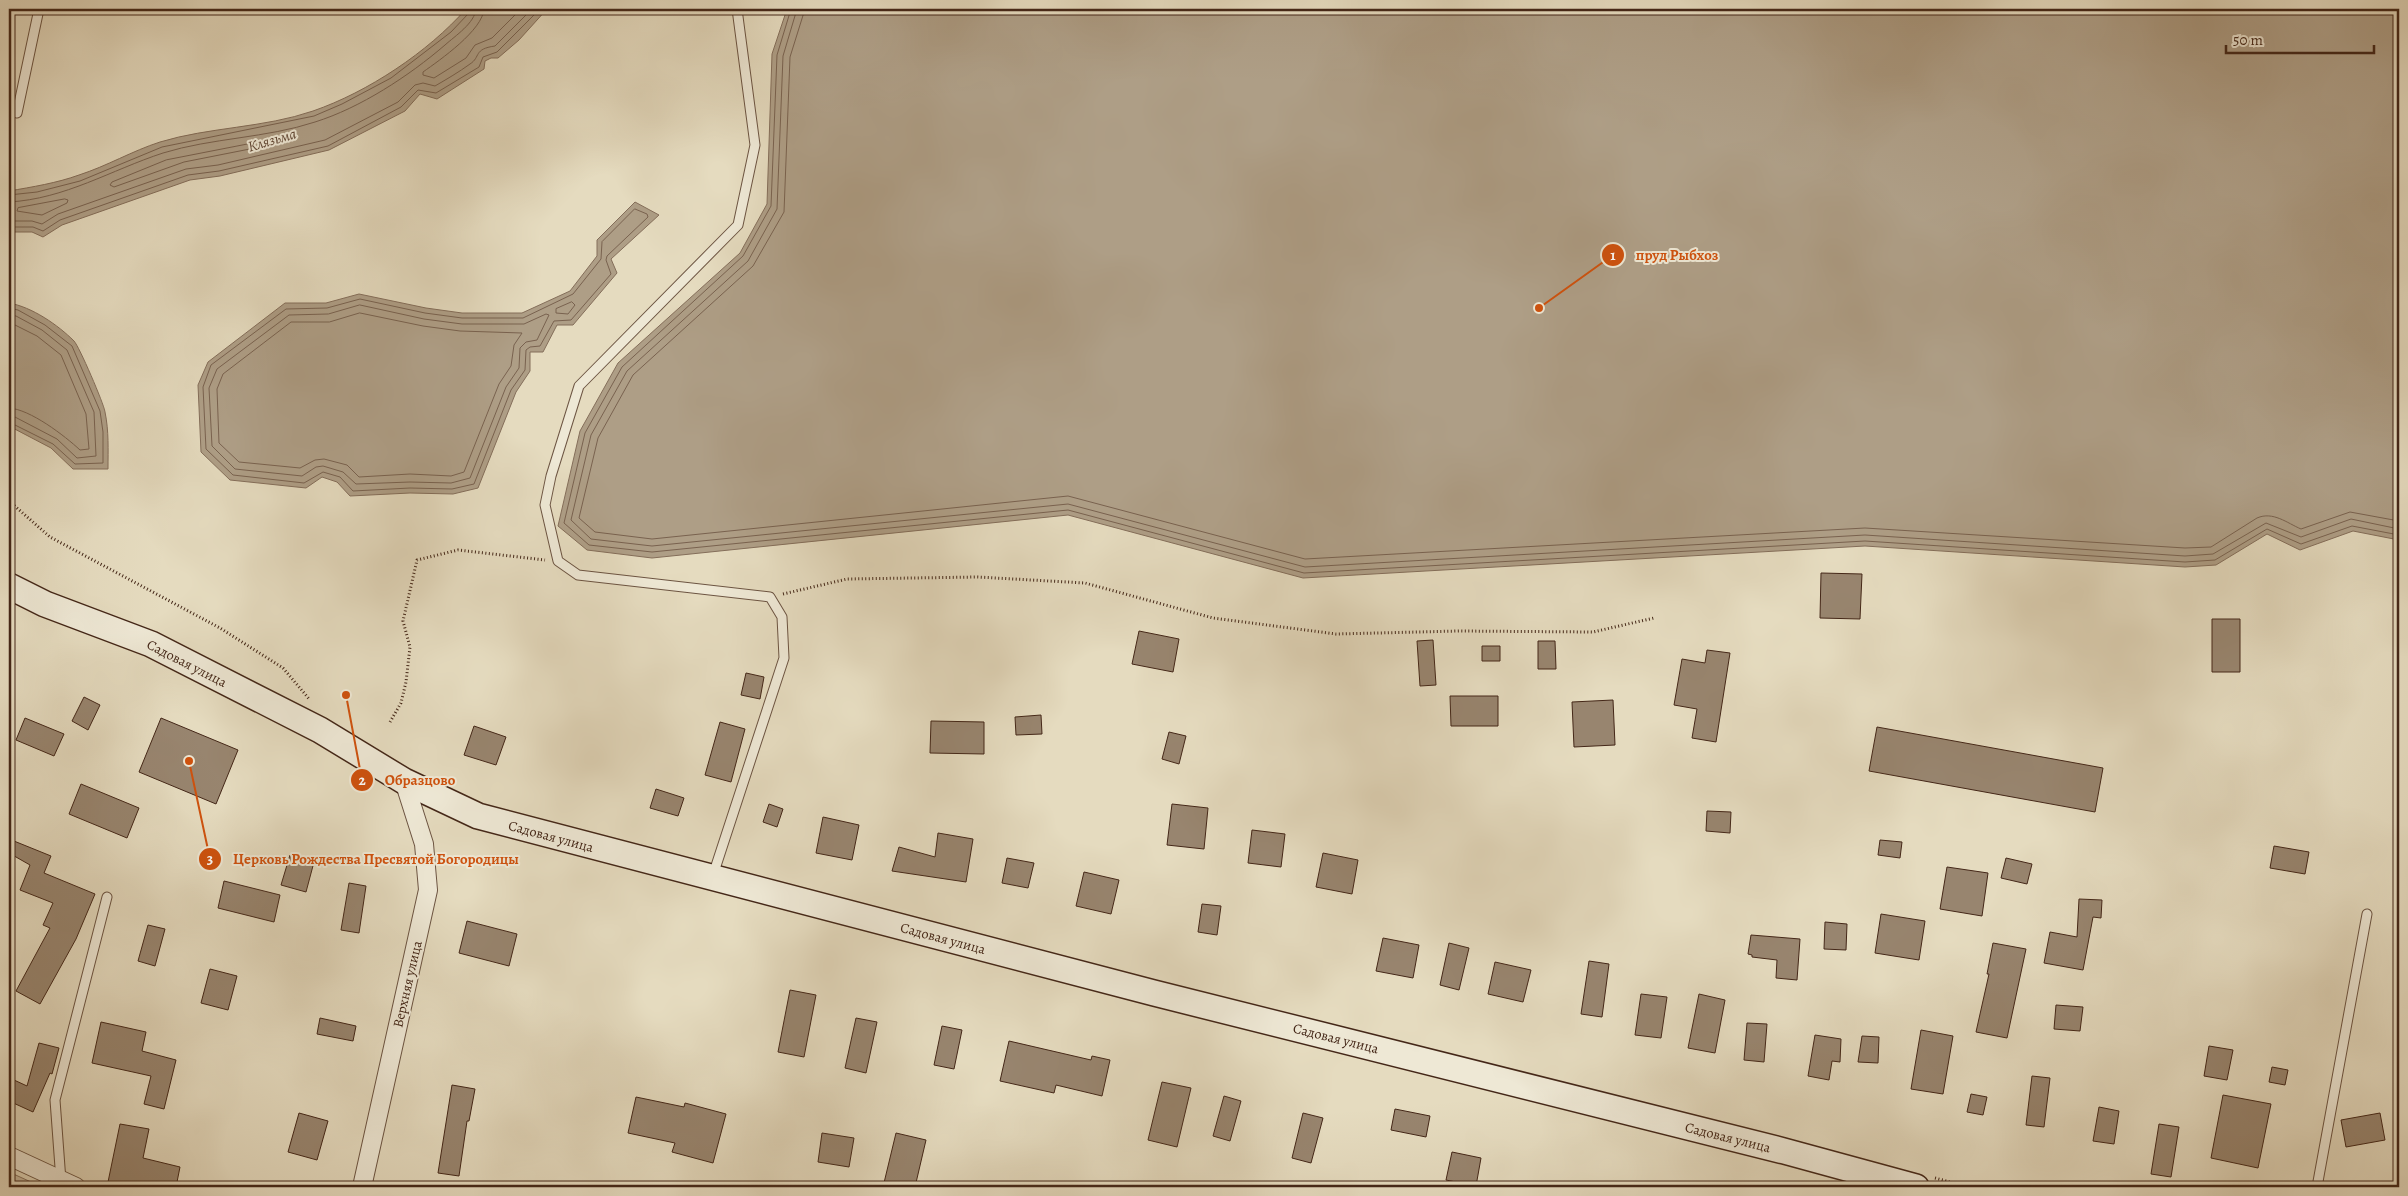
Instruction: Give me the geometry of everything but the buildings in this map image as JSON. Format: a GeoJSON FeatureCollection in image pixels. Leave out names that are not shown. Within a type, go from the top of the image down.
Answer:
{"type":"FeatureCollection","features":[{"type":"Feature","properties":{"kind":"street","name":"Садовая улица"},"geometry":{"type":"LineString","coordinates":[[9,586],[45,604],[151,644],[320,730],[404,781],[478,816],[1154,993],[1784,1151],[1916,1187]]}},
{"type":"Feature","properties":{"kind":"street","name":"Верхняя улица"},"geometry":{"type":"LineString","coordinates":[[362,1187],[428,890],[424,844],[404,781]]}},
{"type":"Feature","properties":{"kind":"street"},"geometry":{"type":"LineString","coordinates":[[9,1156],[69,1184]]}},
{"type":"Feature","properties":{"kind":"lane"},"geometry":{"type":"LineString","coordinates":[[17,113],[39,9]]}},
{"type":"Feature","properties":{"kind":"lane"},"geometry":{"type":"LineString","coordinates":[[712,878],[784,658],[782,617],[770,597],[578,575],[558,562],[545,505],[551,476],[579,386],[738,225],[755,145],[737,9]]}},
{"type":"Feature","properties":{"kind":"lane"},"geometry":{"type":"LineString","coordinates":[[69,1184],[55,1100],[107,897]]}},
{"type":"Feature","properties":{"kind":"lane"},"geometry":{"type":"LineString","coordinates":[[2317,1187],[2367,914]]}},
{"type":"Feature","properties":{"kind":"path"},"geometry":{"type":"LineString","coordinates":[[9,501],[50,537],[220,628],[283,668],[310,698],[320,730]]}},
{"type":"Feature","properties":{"kind":"path"},"geometry":{"type":"LineString","coordinates":[[390,722],[401,703],[406,682],[410,646],[403,621],[417,560],[458,550],[558,562]]}},
{"type":"Feature","properties":{"kind":"path"},"geometry":{"type":"LineString","coordinates":[[770,597],[848,579],[978,577],[1085,583],[1213,618],[1336,634],[1459,631],[1593,632],[1654,618]]}},
{"type":"Feature","properties":{"kind":"shaded area"},"geometry":{"type":"Polygon","coordinates":[[[9,1172],[42,1187],[9,1187],[9,1172]]]}},
{"type":"Feature","properties":{"kind":"water","name":"Клязьма"},"geometry":{"type":"Polygon","coordinates":[[[466,9],[547,9],[519,40],[498,58],[491,58],[485,61],[484,69],[437,99],[420,94],[405,111],[329,150],[220,176],[190,180],[62,225],[43,237],[32,232],[9,232],[9,191],[71,178],[160,142],[198,133],[294,117],[334,103],[376,82],[396,69],[434,40],[466,9]]]}},
{"type":"Feature","properties":{"kind":"water"},"geometry":{"type":"Polygon","coordinates":[[[787,9],[2399,9],[2399,540],[2353,531],[2300,550],[2267,534],[2216,565],[2185,567],[1865,546],[1303,578],[1068,515],[652,558],[587,550],[558,526],[580,431],[618,363],[740,253],[767,204],[772,54],[787,9]]]}},
{"type":"Feature","properties":{"kind":"water"},"geometry":{"type":"Polygon","coordinates":[[[635,202],[659,215],[611,259],[617,273],[573,325],[557,325],[543,352],[530,352],[530,371],[516,392],[478,488],[453,494],[410,493],[350,496],[337,482],[322,477],[306,488],[230,480],[201,452],[198,385],[208,362],[285,303],[326,303],[359,294],[426,308],[462,313],[522,313],[570,291],[597,256],[597,240],[635,202]]]}},
{"type":"Feature","properties":{"kind":"water"},"geometry":{"type":"Polygon","coordinates":[[[9,303],[27,308],[44,317],[68,335],[77,345],[104,407],[108,433],[108,469],[73,469],[51,448],[9,426],[9,303]]]}},
{"type":"Feature","properties":{"kind":"place","name":"пруд Рыбхоз"},"geometry":{"type":"Point","coordinates":[1539,308]}},
{"type":"Feature","properties":{"kind":"place","name":"Образцово"},"geometry":{"type":"Point","coordinates":[346,695]}},
{"type":"Feature","properties":{"kind":"place","name":"Церковь Рождества Пресвятой Богородицы"},"geometry":{"type":"Point","coordinates":[189,761]}}]}
